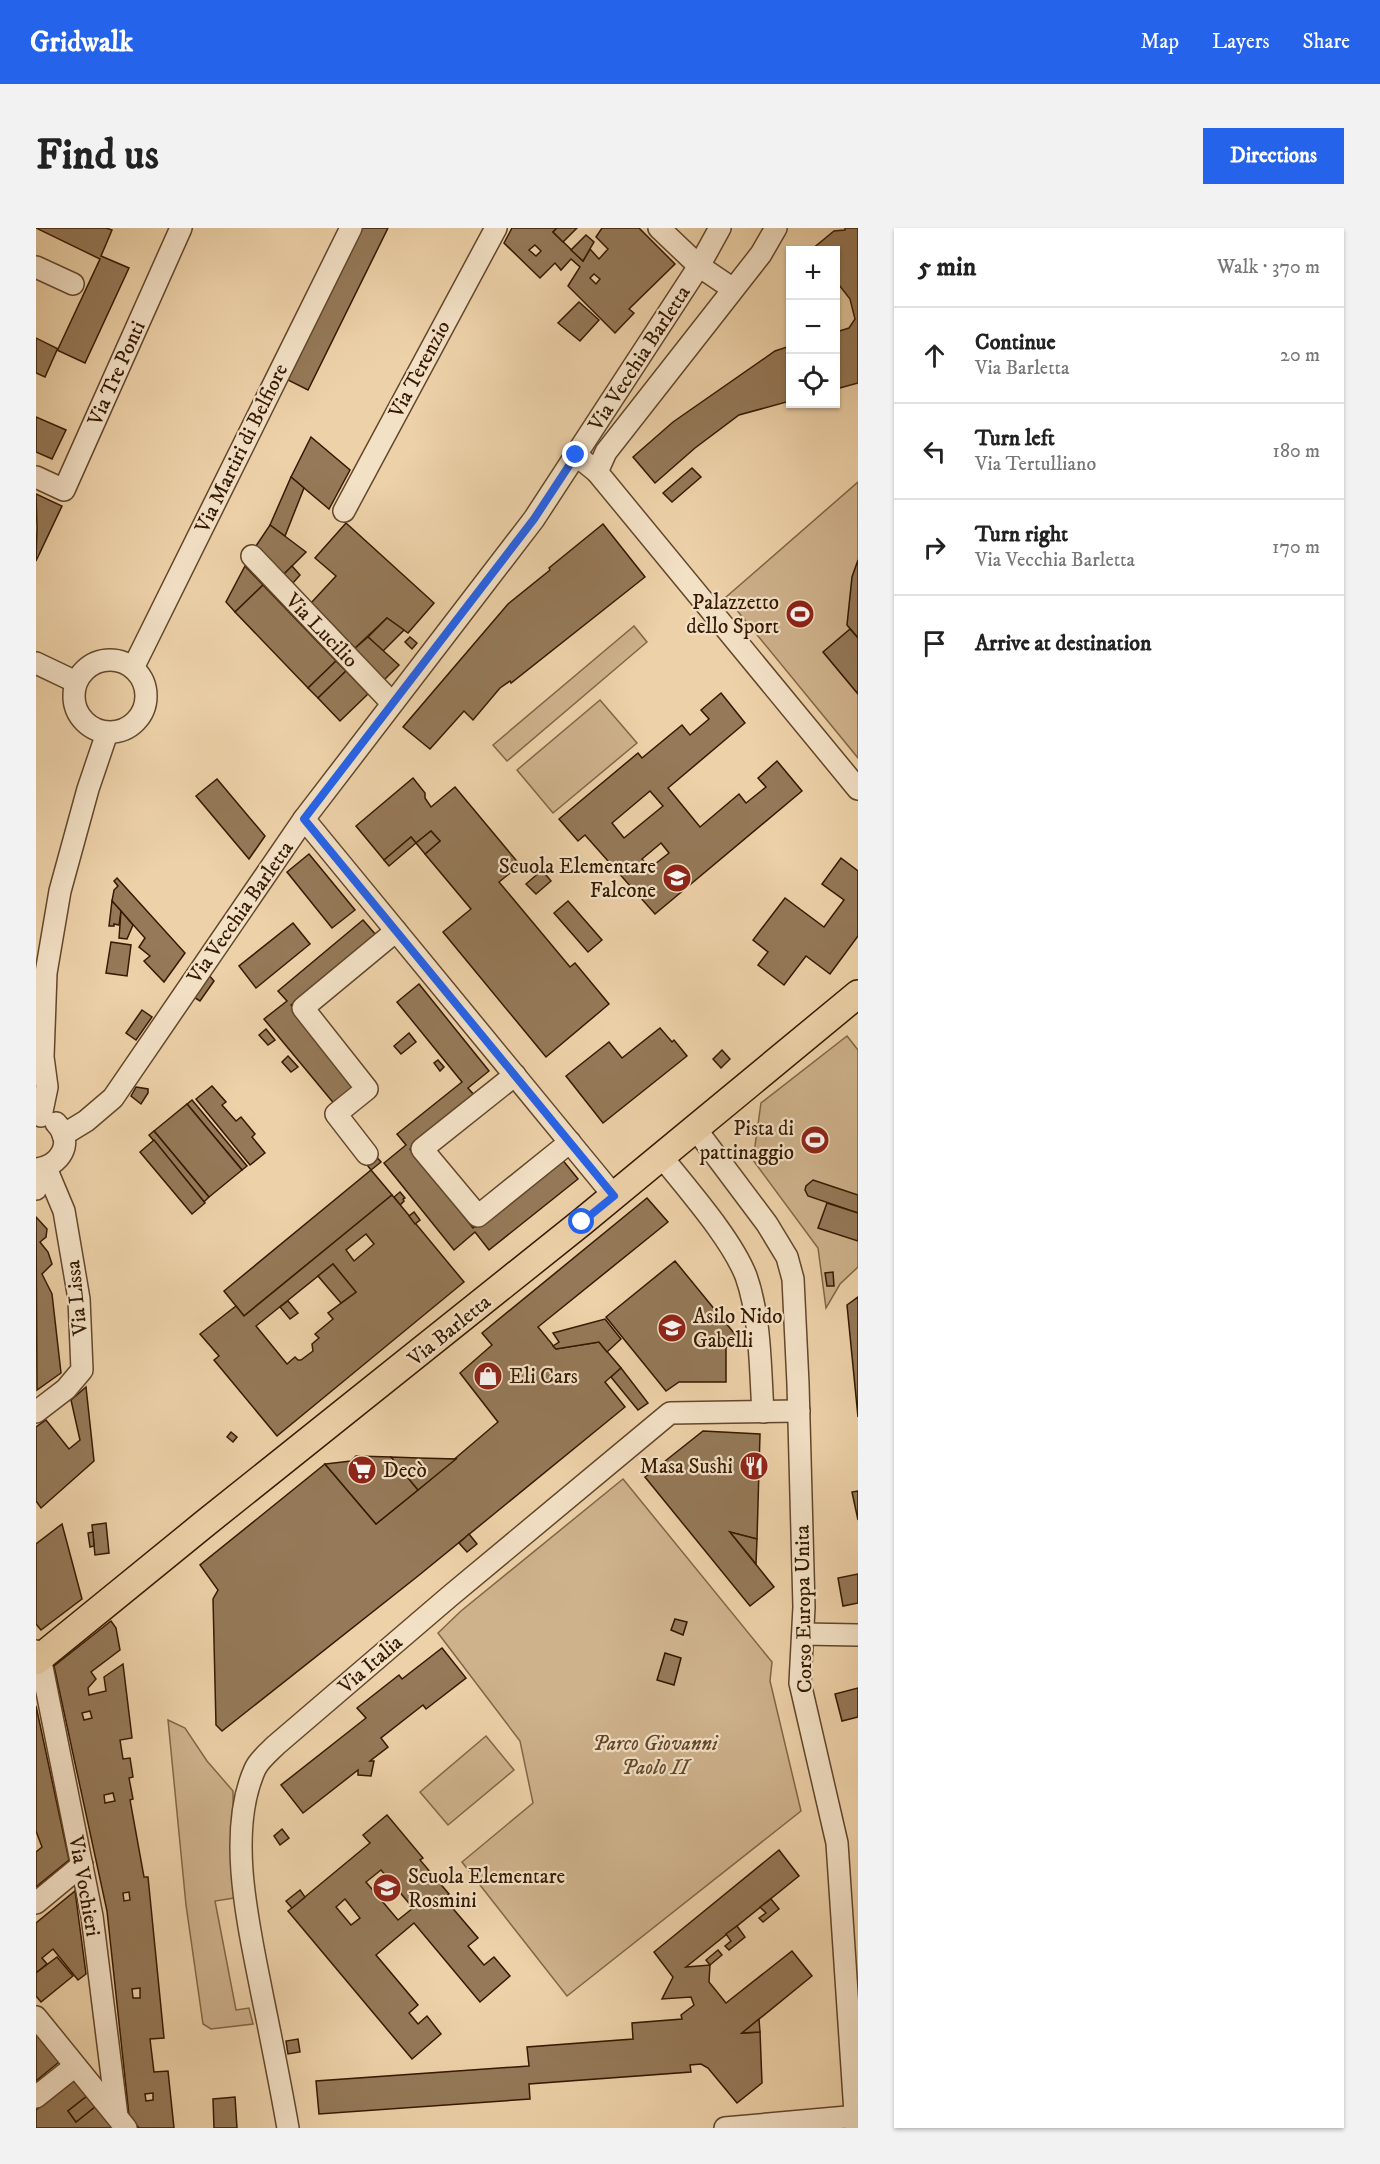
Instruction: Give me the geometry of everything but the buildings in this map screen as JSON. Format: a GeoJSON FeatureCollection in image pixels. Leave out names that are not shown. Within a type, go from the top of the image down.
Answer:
{"type":"FeatureCollection","features":[{"type":"Feature","properties":{"kind":"main road","name":"Via Barletta"},"geometry":{"type":"LineString","coordinates":[[38,1656],[614,1196],[695,1128],[854,1004]]}},
{"type":"Feature","properties":{"kind":"street","name":"Via Tre Ponti"},"geometry":{"type":"LineString","coordinates":[[36,477],[64,490],[181,228]]}},
{"type":"Feature","properties":{"kind":"street","name":"Via Martiri di Belfiore"},"geometry":{"type":"LineString","coordinates":[[133,669],[351,228]]}},
{"type":"Feature","properties":{"kind":"street","name":"Via Terenzio"},"geometry":{"type":"LineString","coordinates":[[344,511],[496,228]]}},
{"type":"Feature","properties":{"kind":"street"},"geometry":{"type":"LineString","coordinates":[[659,228],[699,266],[733,289]]}},
{"type":"Feature","properties":{"kind":"street","name":"Via Vecchia Barletta"},"geometry":{"type":"LineString","coordinates":[[63,1135],[86,1121],[112,1098],[304,819],[534,519],[699,266],[720,228]]}},
{"type":"Feature","properties":{"kind":"street"},"geometry":{"type":"LineString","coordinates":[[597,472],[606,452],[761,254],[776,228]]}},
{"type":"Feature","properties":{"kind":"street"},"geometry":{"type":"LineString","coordinates":[[36,267],[73,284]]}},
{"type":"Feature","properties":{"kind":"street"},"geometry":{"type":"LineString","coordinates":[[576,455],[597,472],[858,789]]}},
{"type":"Feature","properties":{"kind":"street","name":"Via Lucilio"},"geometry":{"type":"LineString","coordinates":[[252,556],[392,703]]}},
{"type":"Feature","properties":{"kind":"street"},"geometry":{"type":"LineString","coordinates":[[112,660],[133,669],[141,677],[146,699],[137,720],[118,732],[107,733],[86,724],[74,705],[73,693],[82,673],[90,665],[112,660]]}},
{"type":"Feature","properties":{"kind":"street"},"geometry":{"type":"LineString","coordinates":[[36,663],[76,682]]}},
{"type":"Feature","properties":{"kind":"street"},"geometry":{"type":"LineString","coordinates":[[38,1178],[55,1163],[64,1146],[59,1126],[51,1119],[39,1117],[46,1087],[43,1057],[46,973],[60,891],[88,789],[107,733]]}},
{"type":"Feature","properties":{"kind":"street"},"geometry":{"type":"LineString","coordinates":[[304,819],[614,1196]]}},
{"type":"Feature","properties":{"kind":"street"},"geometry":{"type":"LineString","coordinates":[[367,1154],[336,1114],[367,1089],[303,1008],[396,931]]}},
{"type":"Feature","properties":{"kind":"street"},"geometry":{"type":"LineString","coordinates":[[515,1075],[422,1149],[478,1216],[570,1142]]}},
{"type":"Feature","properties":{"kind":"street","name":"Corso Europa Unita"},"geometry":{"type":"LineString","coordinates":[[695,1128],[767,1224],[787,1257],[793,1279],[799,1411],[803,1634],[800,1683],[837,1843],[856,2120]]}},
{"type":"Feature","properties":{"kind":"street"},"geometry":{"type":"LineString","coordinates":[[662,1157],[728,1243],[745,1274],[756,1317],[763,1412]]}},
{"type":"Feature","properties":{"kind":"street","name":"Via Lissa"},"geometry":{"type":"LineString","coordinates":[[36,1412],[66,1389],[82,1370],[79,1299],[64,1211],[38,1178]]}},
{"type":"Feature","properties":{"kind":"street","name":"Via Italia"},"geometry":{"type":"LineString","coordinates":[[288,2128],[246,1912],[242,1856],[244,1813],[248,1788],[256,1766],[276,1745],[432,1611],[670,1413],[799,1411]]}},
{"type":"Feature","properties":{"kind":"street"},"geometry":{"type":"LineString","coordinates":[[803,1634],[858,1635]]}},
{"type":"Feature","properties":{"kind":"street","name":"Via Vochieri"},"geometry":{"type":"LineString","coordinates":[[38,1656],[92,1916],[121,2122]]}},
{"type":"Feature","properties":{"kind":"street"},"geometry":{"type":"LineString","coordinates":[[36,1903],[82,1865]]}},
{"type":"Feature","properties":{"kind":"street"},"geometry":{"type":"LineString","coordinates":[[36,2017],[121,2122]]}},
{"type":"Feature","properties":{"kind":"street"},"geometry":{"type":"LineString","coordinates":[[36,2097],[75,2066]]}},
{"type":"Feature","properties":{"kind":"street"},"geometry":{"type":"LineString","coordinates":[[725,2128],[856,2120]]}},
{"type":"Feature","properties":{"kind":"green space","name":"Palazzetto dello Sport"},"geometry":{"type":"Polygon","coordinates":[[[858,482],[858,758],[726,597],[858,482]]]}},
{"type":"Feature","properties":{"kind":"green space"},"geometry":{"type":"Polygon","coordinates":[[[634,626],[647,642],[507,761],[493,745],[634,626]]]}},
{"type":"Feature","properties":{"kind":"green space"},"geometry":{"type":"Polygon","coordinates":[[[600,700],[637,743],[553,813],[517,770],[600,700]]]}},
{"type":"Feature","properties":{"kind":"green space"},"geometry":{"type":"Polygon","coordinates":[[[847,1036],[858,1050],[858,1267],[840,1284],[826,1308],[818,1248],[753,1160],[761,1103],[847,1036]]]}},
{"type":"Feature","properties":{"kind":"green space","name":"Parco Giovanni Paolo II"},"geometry":{"type":"Polygon","coordinates":[[[623,1479],[772,1662],[770,1681],[801,1811],[567,1996],[462,1862],[533,1803],[520,1741],[438,1633],[461,1611],[623,1479]]]}},
{"type":"Feature","properties":{"kind":"green space"},"geometry":{"type":"Polygon","coordinates":[[[168,1720],[185,1728],[207,1761],[233,1791],[234,1898],[215,1901],[236,2010],[249,2008],[253,2024],[211,2029],[203,2024],[186,1905],[168,1720]]]}},
{"type":"Feature","properties":{"kind":"green space"},"geometry":{"type":"Polygon","coordinates":[[[486,1736],[514,1770],[448,1825],[420,1792],[486,1736]]]}},
{"type":"Feature","properties":{"kind":"place","name":"Palazzetto dello Sport"},"geometry":{"type":"Point","coordinates":[800,614]}},
{"type":"Feature","properties":{"kind":"place","name":"Scuola Elementare Falcone"},"geometry":{"type":"Point","coordinates":[677,878]}},
{"type":"Feature","properties":{"kind":"place","name":"Pista di pattinaggio"},"geometry":{"type":"Point","coordinates":[815,1140]}},
{"type":"Feature","properties":{"kind":"place","name":"Asilo Nido Gabelli"},"geometry":{"type":"Point","coordinates":[672,1328]}},
{"type":"Feature","properties":{"kind":"place","name":"Eli Cars"},"geometry":{"type":"Point","coordinates":[488,1376]}},
{"type":"Feature","properties":{"kind":"place","name":"Masa Sushi"},"geometry":{"type":"Point","coordinates":[754,1466]}},
{"type":"Feature","properties":{"kind":"place","name":"Decò"},"geometry":{"type":"Point","coordinates":[362,1470]}},
{"type":"Feature","properties":{"kind":"place","name":"Scuola Elementare Rosmini"},"geometry":{"type":"Point","coordinates":[387,1888]}},
{"type":"Feature","properties":{"kind":"route"},"geometry":{"type":"LineString","coordinates":[[576,455],[534,519],[304,819],[614,1196],[582,1222]]}}]}
